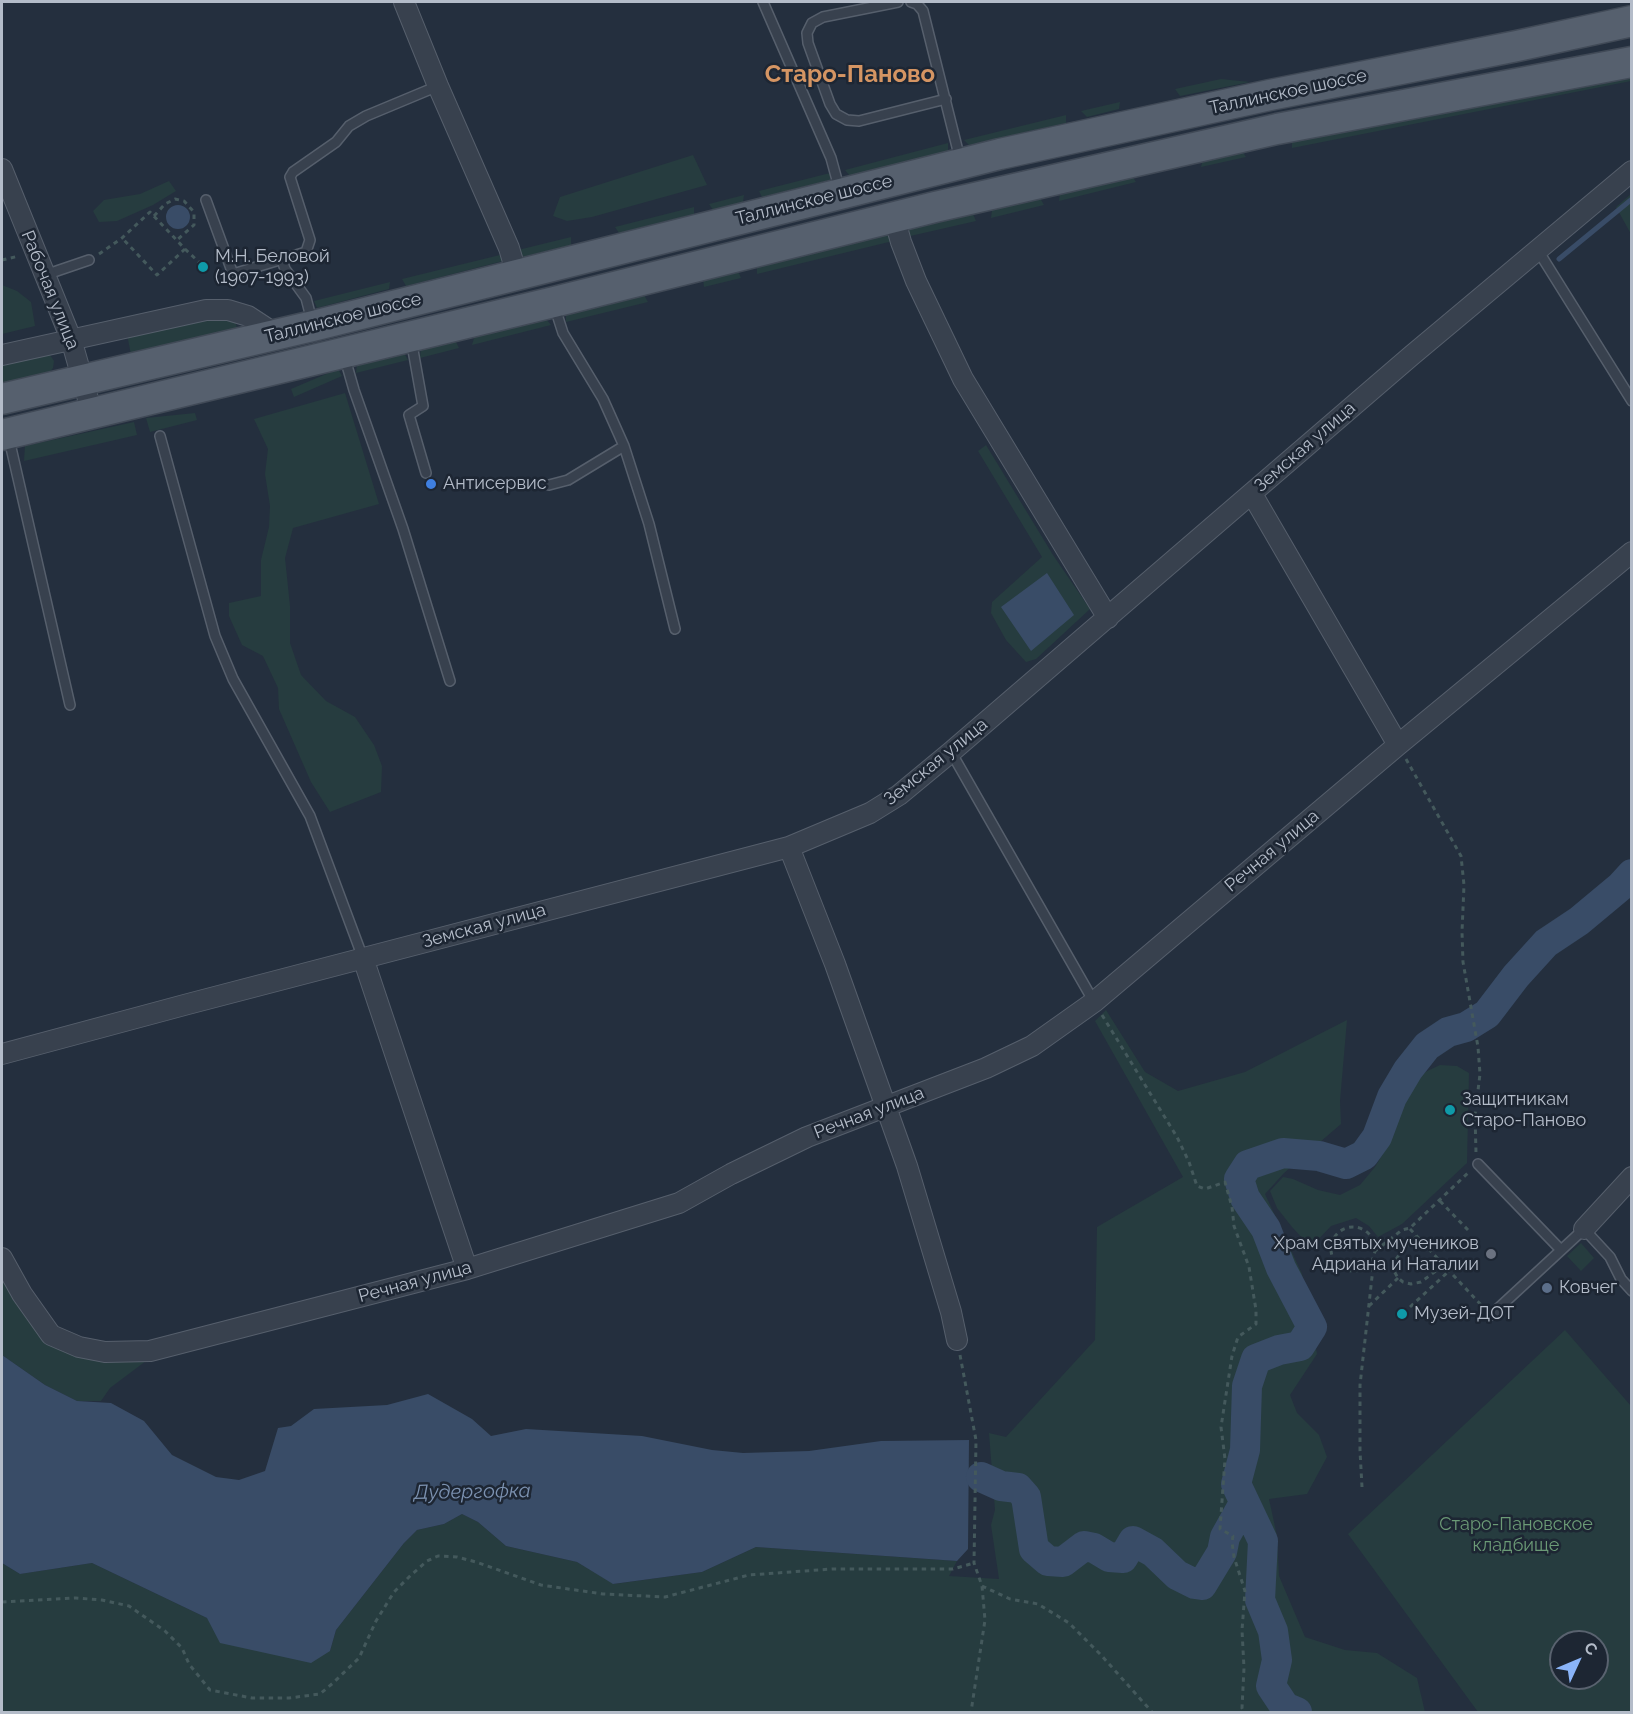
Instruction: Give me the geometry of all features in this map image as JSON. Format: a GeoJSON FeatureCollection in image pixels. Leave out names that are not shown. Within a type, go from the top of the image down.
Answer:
{"type":"FeatureCollection","features":[{"type":"Feature","properties":{"kind":"main road","name":"Таллинское шоссе"},"geometry":{"type":"LineString","coordinates":[[2,399],[277,335],[1000,154],[1270,95],[1632,21]]}},
{"type":"Feature","properties":{"kind":"main road","name":"Таллинское шоссе"},"geometry":{"type":"LineString","coordinates":[[4,434],[411,337],[894,217],[1277,129],[1632,62]]}},
{"type":"Feature","properties":{"kind":"street"},"geometry":{"type":"LineString","coordinates":[[404,2],[509,249],[517,275]]}},
{"type":"Feature","properties":{"kind":"street","name":"Рабочая улица"},"geometry":{"type":"LineString","coordinates":[[2,169],[71,339],[92,413]]}},
{"type":"Feature","properties":{"kind":"street","name":"Земская улица"},"geometry":{"type":"LineString","coordinates":[[2,1054],[789,847],[870,813],[899,795],[951,752],[1632,171]]}},
{"type":"Feature","properties":{"kind":"street"},"geometry":{"type":"LineString","coordinates":[[894,217],[916,281],[963,379],[1108,618]]}},
{"type":"Feature","properties":{"kind":"street"},"geometry":{"type":"LineString","coordinates":[[2,355],[206,310],[228,310],[248,316],[277,335]]}},
{"type":"Feature","properties":{"kind":"street"},"geometry":{"type":"LineString","coordinates":[[1252,494],[1398,745]]}},
{"type":"Feature","properties":{"kind":"street","name":"Речная улица"},"geometry":{"type":"LineString","coordinates":[[2,1258],[22,1294],[51,1335],[79,1347],[105,1352],[150,1352],[466,1269],[679,1203],[731,1174],[807,1137],[986,1068],[1023,1050],[1077,1015],[1632,552]]}},
{"type":"Feature","properties":{"kind":"street"},"geometry":{"type":"LineString","coordinates":[[789,847],[835,964],[886,1107],[925,1222],[957,1340]]}},
{"type":"Feature","properties":{"kind":"street"},"geometry":{"type":"LineString","coordinates":[[363,958],[466,1269]]}},
{"type":"Feature","properties":{"kind":"street"},"geometry":{"type":"LineString","coordinates":[[1584,1229],[1632,1177]]}},
{"type":"Feature","properties":{"kind":"lane"},"geometry":{"type":"LineString","coordinates":[[763,2],[831,158],[840,194]]}},
{"type":"Feature","properties":{"kind":"lane"},"geometry":{"type":"LineString","coordinates":[[897,2],[823,17],[812,23],[807,33],[808,43],[830,104],[836,114],[847,120],[859,121],[946,99]]}},
{"type":"Feature","properties":{"kind":"lane"},"geometry":{"type":"LineString","coordinates":[[911,2],[917,4],[923,11],[962,164]]}},
{"type":"Feature","properties":{"kind":"lane"},"geometry":{"type":"LineString","coordinates":[[206,200],[233,274],[306,252],[310,246],[310,240],[290,177],[293,172],[336,142],[349,126],[366,116],[438,86]]}},
{"type":"Feature","properties":{"kind":"lane"},"geometry":{"type":"LineString","coordinates":[[1538,249],[1632,401]]}},
{"type":"Feature","properties":{"kind":"lane"},"geometry":{"type":"LineString","coordinates":[[45,275],[89,260]]}},
{"type":"Feature","properties":{"kind":"lane"},"geometry":{"type":"LineString","coordinates":[[282,260],[285,269],[306,298],[313,326]]}},
{"type":"Feature","properties":{"kind":"lane"},"geometry":{"type":"LineString","coordinates":[[554,302],[563,333],[603,399],[624,446],[649,524],[675,629]]}},
{"type":"Feature","properties":{"kind":"lane"},"geometry":{"type":"LineString","coordinates":[[411,337],[423,406],[410,416],[426,473]]}},
{"type":"Feature","properties":{"kind":"lane"},"geometry":{"type":"LineString","coordinates":[[344,353],[350,378],[403,528],[450,681]]}},
{"type":"Feature","properties":{"kind":"lane"},"geometry":{"type":"LineString","coordinates":[[4,434],[70,705]]}},
{"type":"Feature","properties":{"kind":"lane"},"geometry":{"type":"LineString","coordinates":[[160,436],[215,636],[233,679],[310,816],[363,958]]}},
{"type":"Feature","properties":{"kind":"lane"},"geometry":{"type":"LineString","coordinates":[[549,485],[568,480],[624,446]]}},
{"type":"Feature","properties":{"kind":"lane"},"geometry":{"type":"LineString","coordinates":[[951,752],[1094,1002]]}},
{"type":"Feature","properties":{"kind":"lane"},"geometry":{"type":"LineString","coordinates":[[1478,1164],[1560,1249]]}},
{"type":"Feature","properties":{"kind":"lane"},"geometry":{"type":"LineString","coordinates":[[1491,1315],[1584,1229],[1610,1257],[1621,1279],[1632,1291]]}},
{"type":"Feature","properties":{"kind":"path"},"geometry":{"type":"LineString","coordinates":[[154,216],[165,204],[175,199],[184,201],[194,212],[194,225],[177,241]]}},
{"type":"Feature","properties":{"kind":"path"},"geometry":{"type":"LineString","coordinates":[[89,260],[122,238],[150,212],[202,266]]}},
{"type":"Feature","properties":{"kind":"path"},"geometry":{"type":"LineString","coordinates":[[122,238],[157,275],[185,249]]}},
{"type":"Feature","properties":{"kind":"path"},"geometry":{"type":"LineString","coordinates":[[1375,1251],[1371,1236],[1359,1228],[1344,1229],[1333,1239],[1331,1253],[1338,1265],[1350,1271],[1363,1269],[1369,1265],[1375,1251],[1402,1230],[1410,1228],[1478,1164],[1475,1146],[1475,1116],[1480,1074],[1478,1047],[1463,962],[1464,885],[1461,856],[1398,745]]}},
{"type":"Feature","properties":{"kind":"path"},"geometry":{"type":"LineString","coordinates":[[1094,1002],[1177,1137],[1197,1186],[1205,1189],[1225,1182],[1232,1207],[1234,1226],[1250,1267],[1256,1324],[1238,1337],[1232,1356],[1221,1427],[1225,1460],[1221,1486],[1221,1530],[1233,1536],[1234,1557],[1245,1591],[1242,1630],[1244,1668],[1242,1708],[1244,1713]]}},
{"type":"Feature","properties":{"kind":"path"},"geometry":{"type":"LineString","coordinates":[[1440,1201],[1468,1230]]}},
{"type":"Feature","properties":{"kind":"path"},"geometry":{"type":"LineString","coordinates":[[1410,1228],[1491,1315]]}},
{"type":"Feature","properties":{"kind":"path"},"geometry":{"type":"LineString","coordinates":[[1417,1236],[1395,1261],[1394,1271],[1398,1278],[1412,1284],[1421,1282],[1444,1265]]}},
{"type":"Feature","properties":{"kind":"path"},"geometry":{"type":"LineString","coordinates":[[1362,1487],[1360,1385],[1373,1268],[1369,1265]]}},
{"type":"Feature","properties":{"kind":"path"},"geometry":{"type":"LineString","coordinates":[[1410,1307],[1449,1271]]}},
{"type":"Feature","properties":{"kind":"path"},"geometry":{"type":"LineString","coordinates":[[1368,1307],[1398,1278]]}},
{"type":"Feature","properties":{"kind":"path"},"geometry":{"type":"LineString","coordinates":[[957,1340],[976,1440],[974,1563],[982,1586],[985,1620],[971,1713]]}},
{"type":"Feature","properties":{"kind":"path"},"geometry":{"type":"LineString","coordinates":[[2,1602],[76,1598],[102,1600],[129,1606],[165,1630],[182,1648],[189,1664],[210,1690],[252,1698],[289,1698],[320,1694],[333,1683],[359,1658],[376,1621],[394,1592],[428,1561],[438,1556],[458,1557],[476,1562],[541,1585],[603,1594],[665,1597],[749,1575],[832,1569],[953,1569],[974,1563]]}},
{"type":"Feature","properties":{"kind":"path"},"geometry":{"type":"LineString","coordinates":[[982,1586],[1010,1599],[1038,1604],[1069,1623],[1101,1655],[1152,1713]]}},
{"type":"Feature","properties":{"kind":"green space"},"geometry":{"type":"Polygon","coordinates":[[[1221,79],[1250,82],[1180,96],[1175,89],[1221,79]]]}},
{"type":"Feature","properties":{"kind":"green space"},"geometry":{"type":"Polygon","coordinates":[[[1631,79],[1631,81],[1292,148],[1292,141],[1609,80],[1631,79]]]}},
{"type":"Feature","properties":{"kind":"green space"},"geometry":{"type":"Polygon","coordinates":[[[1120,102],[1119,109],[1087,117],[1081,111],[1120,102]]]}},
{"type":"Feature","properties":{"kind":"green space"},"geometry":{"type":"Polygon","coordinates":[[[1066,115],[1066,123],[969,145],[964,140],[1066,115]]]}},
{"type":"Feature","properties":{"kind":"green space"},"geometry":{"type":"Polygon","coordinates":[[[948,143],[948,151],[850,176],[845,170],[948,143]]]}},
{"type":"Feature","properties":{"kind":"green space"},"geometry":{"type":"Polygon","coordinates":[[[1242,151],[1246,157],[1201,167],[1203,159],[1242,151]]]}},
{"type":"Feature","properties":{"kind":"green space"},"geometry":{"type":"Polygon","coordinates":[[[693,155],[707,185],[592,217],[567,221],[553,216],[560,197],[693,155]]]}},
{"type":"Feature","properties":{"kind":"green space"},"geometry":{"type":"Polygon","coordinates":[[[830,173],[830,180],[762,197],[759,191],[830,173]]]}},
{"type":"Feature","properties":{"kind":"green space"},"geometry":{"type":"Polygon","coordinates":[[[1132,176],[1136,182],[1059,201],[1060,193],[1132,176]]]}},
{"type":"Feature","properties":{"kind":"green space"},"geometry":{"type":"Polygon","coordinates":[[[169,181],[176,191],[153,205],[117,221],[99,222],[93,211],[104,200],[140,194],[169,181]]]}},
{"type":"Feature","properties":{"kind":"green space"},"geometry":{"type":"Polygon","coordinates":[[[1631,194],[1631,234],[1616,207],[1631,194]]]}},
{"type":"Feature","properties":{"kind":"green space"},"geometry":{"type":"Polygon","coordinates":[[[744,195],[743,202],[713,210],[709,204],[744,195]]]}},
{"type":"Feature","properties":{"kind":"green space"},"geometry":{"type":"Polygon","coordinates":[[[1040,198],[1044,205],[991,218],[992,210],[1040,198]]]}},
{"type":"Feature","properties":{"kind":"green space"},"geometry":{"type":"Polygon","coordinates":[[[694,207],[694,214],[619,233],[615,227],[694,207]]]}},
{"type":"Feature","properties":{"kind":"green space"},"geometry":{"type":"Polygon","coordinates":[[[973,214],[976,221],[906,237],[908,230],[973,214]]]}},
{"type":"Feature","properties":{"kind":"green space"},"geometry":{"type":"Polygon","coordinates":[[[888,234],[893,241],[757,274],[757,266],[888,234]]]}},
{"type":"Feature","properties":{"kind":"green space"},"geometry":{"type":"Polygon","coordinates":[[[571,237],[571,245],[522,257],[518,250],[571,237]]]}},
{"type":"Feature","properties":{"kind":"green space"},"geometry":{"type":"Polygon","coordinates":[[[504,254],[503,261],[406,286],[402,279],[504,254]]]}},
{"type":"Feature","properties":{"kind":"green space"},"geometry":{"type":"Polygon","coordinates":[[[738,271],[741,278],[704,287],[703,279],[738,271]]]}},
{"type":"Feature","properties":{"kind":"green space"},"geometry":{"type":"Polygon","coordinates":[[[390,282],[389,289],[317,308],[314,301],[390,282]]]}},
{"type":"Feature","properties":{"kind":"green space"},"geometry":{"type":"Polygon","coordinates":[[[2,285],[17,291],[31,302],[35,326],[2,334],[2,285]]]}},
{"type":"Feature","properties":{"kind":"green space"},"geometry":{"type":"Polygon","coordinates":[[[644,295],[648,302],[566,322],[566,313],[644,295]]]}},
{"type":"Feature","properties":{"kind":"green space"},"geometry":{"type":"Polygon","coordinates":[[[207,318],[234,319],[237,327],[233,330],[131,355],[127,334],[207,318]]]}},
{"type":"Feature","properties":{"kind":"green space"},"geometry":{"type":"Polygon","coordinates":[[[546,319],[551,325],[472,345],[475,335],[546,319]]]}},
{"type":"Feature","properties":{"kind":"green space"},"geometry":{"type":"Polygon","coordinates":[[[455,340],[459,348],[420,358],[421,348],[455,340]]]}},
{"type":"Feature","properties":{"kind":"green space"},"geometry":{"type":"Polygon","coordinates":[[[44,353],[50,355],[54,361],[49,373],[2,385],[2,363],[44,353]]]}},
{"type":"Feature","properties":{"kind":"green space"},"geometry":{"type":"Polygon","coordinates":[[[404,353],[408,360],[356,373],[357,364],[404,353]]]}},
{"type":"Feature","properties":{"kind":"green space"},"geometry":{"type":"Polygon","coordinates":[[[338,369],[342,376],[294,397],[291,389],[338,369]]]}},
{"type":"Feature","properties":{"kind":"green space"},"geometry":{"type":"Polygon","coordinates":[[[345,393],[379,504],[293,528],[285,558],[290,606],[290,643],[301,675],[326,701],[355,717],[374,745],[382,766],[381,792],[330,812],[311,782],[279,709],[278,688],[263,656],[242,645],[229,616],[229,603],[261,596],[261,560],[269,527],[270,506],[265,474],[268,449],[254,419],[345,393]]]}},
{"type":"Feature","properties":{"kind":"green space"},"geometry":{"type":"Polygon","coordinates":[[[195,413],[197,420],[150,432],[146,418],[195,413]]]}},
{"type":"Feature","properties":{"kind":"green space"},"geometry":{"type":"Polygon","coordinates":[[[134,422],[137,435],[24,461],[25,446],[134,422]]]}},
{"type":"Feature","properties":{"kind":"green space"},"geometry":{"type":"Polygon","coordinates":[[[986,445],[1053,555],[1090,609],[1036,659],[1026,662],[1006,640],[991,613],[992,602],[1042,557],[978,451],[986,445]]]}},
{"type":"Feature","properties":{"kind":"green space"},"geometry":{"type":"Polygon","coordinates":[[[1106,1010],[1145,1072],[1178,1091],[1245,1072],[1347,1020],[1340,1101],[1341,1124],[1284,1173],[1265,1194],[1302,1274],[1317,1354],[1290,1395],[1297,1413],[1319,1435],[1327,1457],[1307,1494],[1269,1499],[1277,1536],[1279,1576],[1305,1637],[1345,1650],[1377,1653],[1417,1678],[1425,1712],[2,1712],[2,1563],[20,1574],[92,1563],[207,1618],[330,1651],[336,1630],[404,1543],[417,1530],[444,1524],[462,1514],[478,1522],[506,1546],[577,1562],[614,1584],[702,1572],[756,1547],[957,1561],[949,1576],[999,1579],[991,1525],[995,1510],[989,1433],[1006,1437],[1095,1340],[1097,1227],[1183,1177],[1095,1021],[1106,1010]]]}},
{"type":"Feature","properties":{"kind":"green space"},"geometry":{"type":"Polygon","coordinates":[[[1440,1065],[1457,1066],[1469,1073],[1467,1163],[1402,1224],[1378,1237],[1369,1226],[1356,1218],[1331,1226],[1313,1245],[1305,1241],[1277,1208],[1270,1191],[1283,1177],[1318,1190],[1340,1195],[1360,1185],[1375,1167],[1387,1147],[1395,1105],[1405,1088],[1421,1074],[1440,1065]]]}},
{"type":"Feature","properties":{"kind":"green space"},"geometry":{"type":"Polygon","coordinates":[[[1581,1243],[1594,1258],[1581,1271],[1567,1256],[1581,1243]]]}},
{"type":"Feature","properties":{"kind":"green space"},"geometry":{"type":"Polygon","coordinates":[[[2,1273],[44,1338],[64,1352],[93,1359],[150,1358],[110,1388],[101,1401],[77,1401],[45,1385],[2,1355],[2,1273]]]}},
{"type":"Feature","properties":{"kind":"green space","name":"Старо-Пановское кладбище"},"geometry":{"type":"Polygon","coordinates":[[[1565,1330],[1631,1406],[1631,1712],[1478,1712],[1348,1534],[1565,1330]]]}},
{"type":"Feature","properties":{"kind":"water"},"geometry":{"type":"Polygon","coordinates":[[[178,205],[187,208],[190,217],[187,226],[178,229],[169,226],[166,217],[169,208],[178,205]]]}},
{"type":"Feature","properties":{"kind":"water"},"geometry":{"type":"Polygon","coordinates":[[[1047,573],[1074,615],[1031,651],[1001,607],[1047,573]]]}},
{"type":"Feature","properties":{"kind":"water"},"geometry":{"type":"Polygon","coordinates":[[[2,1355],[45,1385],[77,1401],[111,1403],[144,1421],[172,1455],[216,1477],[239,1480],[265,1471],[278,1428],[291,1426],[314,1409],[387,1405],[428,1394],[472,1419],[491,1436],[526,1429],[642,1436],[712,1450],[743,1453],[809,1451],[881,1441],[969,1440],[968,1549],[957,1561],[756,1547],[702,1572],[613,1584],[577,1562],[506,1546],[478,1522],[462,1514],[444,1524],[417,1530],[404,1543],[336,1630],[330,1651],[311,1663],[220,1643],[207,1618],[92,1563],[20,1574],[2,1563],[2,1355]]]}},
{"type":"Feature","properties":{"kind":"waterway"},"geometry":{"type":"LineString","coordinates":[[1559,259],[1632,199]]}},
{"type":"Feature","properties":{"kind":"waterway","name":"Дудергофка"},"geometry":{"type":"LineString","coordinates":[[1297,1712],[1285,1707],[1271,1686],[1277,1660],[1273,1631],[1260,1600],[1263,1541],[1236,1484],[1245,1450],[1247,1386],[1256,1359],[1279,1350],[1300,1346],[1312,1327],[1281,1268],[1266,1229],[1245,1198],[1239,1179],[1248,1165],[1283,1153],[1319,1156],[1346,1164],[1364,1155],[1377,1137],[1392,1097],[1408,1070],[1427,1046],[1448,1032],[1466,1027],[1487,1014],[1516,976],[1546,943],[1579,921],[1632,874]]}},
{"type":"Feature","properties":{"kind":"waterway","name":"Дудергофка"},"geometry":{"type":"LineString","coordinates":[[981,1477],[1001,1486],[1018,1488],[1026,1497],[1034,1549],[1048,1561],[1063,1562],[1084,1546],[1094,1548],[1109,1557],[1123,1558],[1133,1541],[1153,1552],[1177,1575],[1202,1585],[1222,1552],[1225,1537],[1244,1503]]}},
{"type":"Feature","properties":{"kind":"place","name":"М.Н. Беловой (1907-1993)"},"geometry":{"type":"Point","coordinates":[203,267]}},
{"type":"Feature","properties":{"kind":"place","name":"Антисервис"},"geometry":{"type":"Point","coordinates":[431,484]}},
{"type":"Feature","properties":{"kind":"place","name":"Защитникам Старо-Паново"},"geometry":{"type":"Point","coordinates":[1450,1110]}},
{"type":"Feature","properties":{"kind":"place","name":"Храм святых мучеников Адриана и Наталии"},"geometry":{"type":"Point","coordinates":[1491,1254]}},
{"type":"Feature","properties":{"kind":"place","name":"Ковчег"},"geometry":{"type":"Point","coordinates":[1547,1288]}},
{"type":"Feature","properties":{"kind":"place","name":"Музей-ДОТ"},"geometry":{"type":"Point","coordinates":[1402,1314]}},
{"type":"Feature","properties":{"kind":"district","name":"Старо-Паново"},"geometry":{"type":"Point","coordinates":[850,75]}}]}
